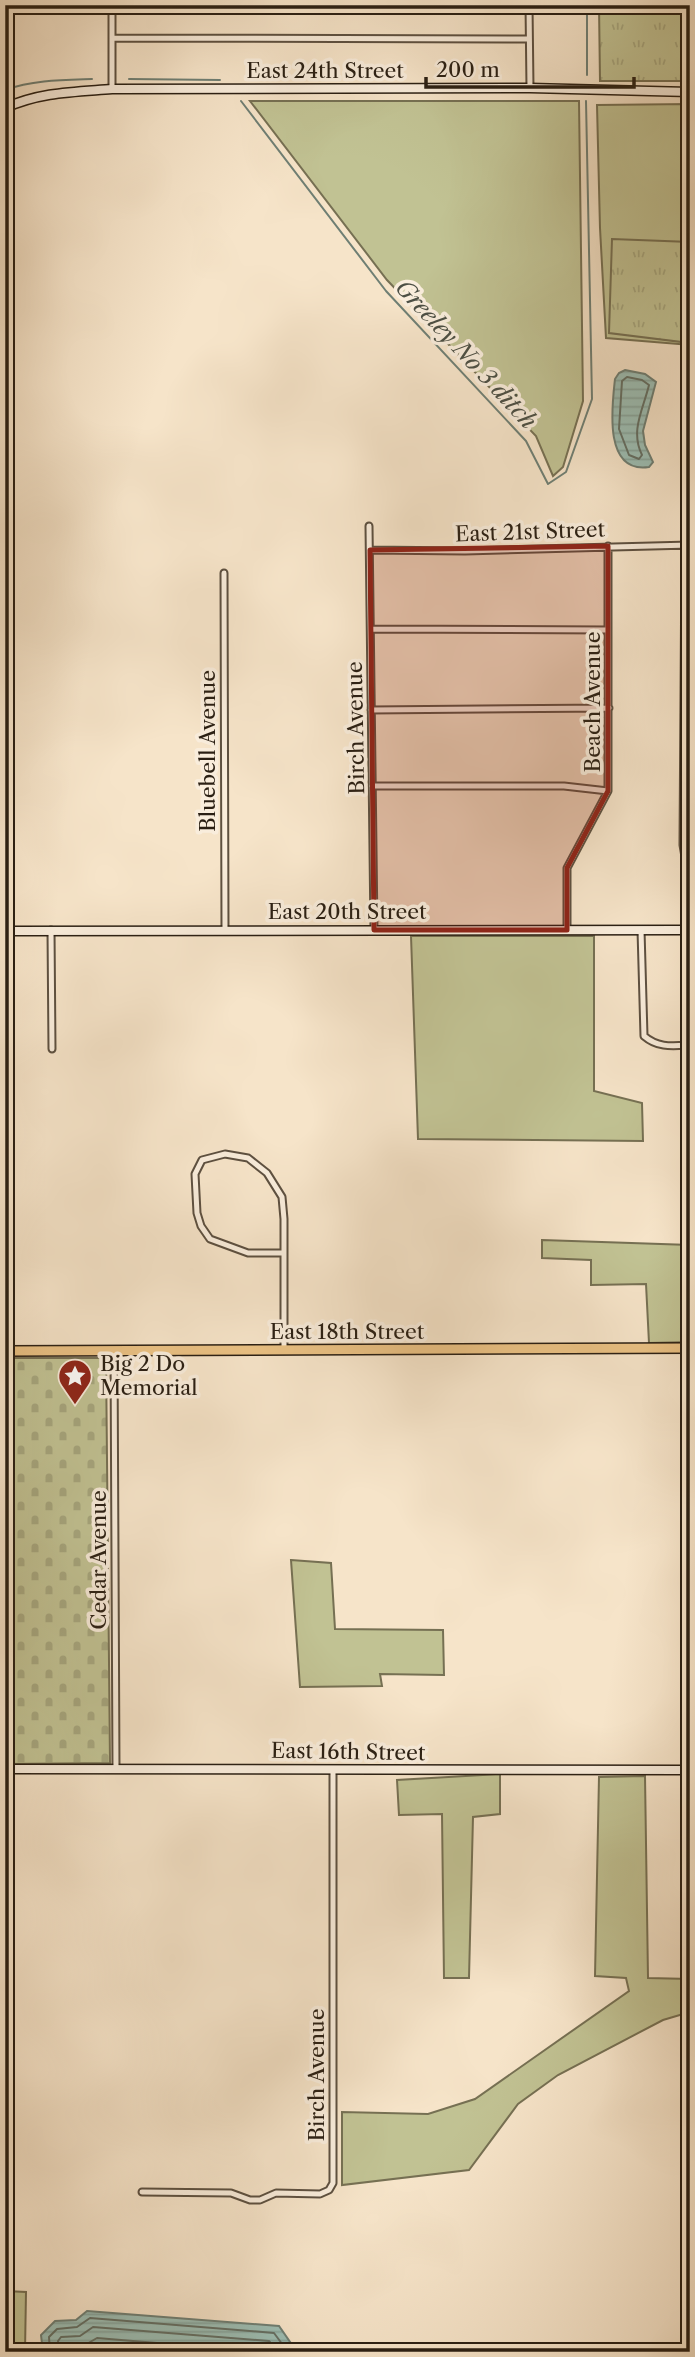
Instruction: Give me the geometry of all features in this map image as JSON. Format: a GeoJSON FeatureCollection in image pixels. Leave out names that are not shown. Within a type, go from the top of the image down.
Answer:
{"type":"FeatureCollection","features":[{"type":"Feature","properties":{"kind":"main road","name":"East 18th Street"},"geometry":{"type":"LineString","coordinates":[[5,1351],[690,1348]]}},
{"type":"Feature","properties":{"kind":"street"},"geometry":{"type":"LineString","coordinates":[[111,5],[112,89]]}},
{"type":"Feature","properties":{"kind":"street"},"geometry":{"type":"LineString","coordinates":[[529,5],[530,88]]}},
{"type":"Feature","properties":{"kind":"street"},"geometry":{"type":"LineString","coordinates":[[112,38],[529,39]]}},
{"type":"Feature","properties":{"kind":"street","name":"East 24th Street"},"geometry":{"type":"LineString","coordinates":[[5,108],[45,94],[112,89],[530,88],[690,92]]}},
{"type":"Feature","properties":{"kind":"street","name":"Birch Avenue"},"geometry":{"type":"LineString","coordinates":[[369,526],[374,930]]}},
{"type":"Feature","properties":{"kind":"street"},"geometry":{"type":"LineString","coordinates":[[687,545],[683,845],[687,858]]}},
{"type":"Feature","properties":{"kind":"street","name":"East 21st Street"},"geometry":{"type":"LineString","coordinates":[[370,550],[465,551],[687,545]]}},
{"type":"Feature","properties":{"kind":"street","name":"Beach Avenue"},"geometry":{"type":"LineString","coordinates":[[567,930],[567,867],[608,791],[608,546]]}},
{"type":"Feature","properties":{"kind":"street","name":"Bluebell Avenue"},"geometry":{"type":"LineString","coordinates":[[224,573],[225,930]]}},
{"type":"Feature","properties":{"kind":"street"},"geometry":{"type":"LineString","coordinates":[[371,629],[608,630]]}},
{"type":"Feature","properties":{"kind":"street"},"geometry":{"type":"LineString","coordinates":[[371,710],[608,708]]}},
{"type":"Feature","properties":{"kind":"street"},"geometry":{"type":"LineString","coordinates":[[372,786],[564,786],[608,791]]}},
{"type":"Feature","properties":{"kind":"street"},"geometry":{"type":"LineString","coordinates":[[51,930],[52,1049]]}},
{"type":"Feature","properties":{"kind":"street"},"geometry":{"type":"LineString","coordinates":[[641,930],[644,1036],[663,1046],[690,1045]]}},
{"type":"Feature","properties":{"kind":"street","name":"East 20th Street"},"geometry":{"type":"LineString","coordinates":[[5,931],[690,930]]}},
{"type":"Feature","properties":{"kind":"street"},"geometry":{"type":"LineString","coordinates":[[284,1253],[248,1253],[210,1238],[201,1226],[197,1213],[195,1174],[202,1160],[225,1154],[248,1158],[267,1173],[282,1197],[284,1219],[284,1253],[284,1350]]}},
{"type":"Feature","properties":{"kind":"street","name":"Cedar Avenue"},"geometry":{"type":"LineString","coordinates":[[114,1351],[116,1769]]}},
{"type":"Feature","properties":{"kind":"street","name":"East 16th Street"},"geometry":{"type":"LineString","coordinates":[[5,1769],[690,1770]]}},
{"type":"Feature","properties":{"kind":"street","name":"Birch Avenue"},"geometry":{"type":"LineString","coordinates":[[142,2192],[231,2193],[250,2200],[260,2200],[276,2193],[320,2194],[328,2190],[333,2183],[334,1769]]}},
{"type":"Feature","properties":{"kind":"highlighted area"},"geometry":{"type":"Polygon","coordinates":[[[608,546],[608,791],[567,868],[567,930],[374,930],[370,550],[608,546]]]}},
{"type":"Feature","properties":{"kind":"green space"},"geometry":{"type":"Polygon","coordinates":[[[599,5],[690,5],[690,81],[600,81],[599,5]]]}},
{"type":"Feature","properties":{"kind":"green space"},"geometry":{"type":"Polygon","coordinates":[[[250,101],[579,101],[583,401],[563,467],[553,476],[536,436],[387,280],[250,101]]]}},
{"type":"Feature","properties":{"kind":"green space"},"geometry":{"type":"Polygon","coordinates":[[[690,104],[690,345],[606,338],[597,105],[690,104]]]}},
{"type":"Feature","properties":{"kind":"green space"},"geometry":{"type":"Polygon","coordinates":[[[612,239],[690,242],[690,343],[609,333],[612,239]]]}},
{"type":"Feature","properties":{"kind":"green space"},"geometry":{"type":"Polygon","coordinates":[[[411,936],[594,936],[594,1091],[642,1103],[643,1141],[418,1139],[411,936]]]}},
{"type":"Feature","properties":{"kind":"green space"},"geometry":{"type":"Polygon","coordinates":[[[542,1240],[690,1245],[690,1342],[649,1343],[646,1284],[591,1285],[591,1260],[542,1258],[542,1240]]]}},
{"type":"Feature","properties":{"kind":"green space"},"geometry":{"type":"Polygon","coordinates":[[[5,1358],[106,1358],[110,1763],[5,1764],[5,1358]]]}},
{"type":"Feature","properties":{"kind":"green space"},"geometry":{"type":"Polygon","coordinates":[[[291,1560],[331,1563],[335,1629],[443,1630],[444,1675],[380,1674],[382,1686],[300,1687],[291,1560]]]}},
{"type":"Feature","properties":{"kind":"green space"},"geometry":{"type":"Polygon","coordinates":[[[500,1774],[500,1814],[473,1817],[469,1978],[444,1978],[442,1814],[399,1815],[397,1780],[500,1774]]]}},
{"type":"Feature","properties":{"kind":"green space"},"geometry":{"type":"Polygon","coordinates":[[[645,1776],[648,1978],[690,1979],[690,2012],[663,2020],[558,2075],[518,2104],[469,2170],[342,2185],[342,2112],[428,2114],[475,2099],[629,1991],[626,1978],[595,1976],[599,1777],[645,1776]]]}},
{"type":"Feature","properties":{"kind":"green space"},"geometry":{"type":"Polygon","coordinates":[[[5,2291],[26,2292],[25,2352],[5,2352],[5,2291]]]}},
{"type":"Feature","properties":{"kind":"water"},"geometry":{"type":"Polygon","coordinates":[[[625,370],[645,374],[656,382],[643,431],[645,445],[653,462],[649,467],[634,466],[624,460],[617,449],[612,421],[615,379],[625,370]]]}},
{"type":"Feature","properties":{"kind":"water"},"geometry":{"type":"Polygon","coordinates":[[[87,2311],[279,2326],[295,2349],[310,2345],[311,2352],[43,2352],[41,2335],[55,2321],[76,2320],[87,2311]]]}},
{"type":"Feature","properties":{"kind":"waterway"},"geometry":{"type":"LineString","coordinates":[[587,5],[587,75]]}},
{"type":"Feature","properties":{"kind":"waterway","name":"Greeley No 3 ditch"},"geometry":{"type":"LineString","coordinates":[[5,90],[37,82],[92,79]]}},
{"type":"Feature","properties":{"kind":"waterway","name":"Greeley No 3 ditch"},"geometry":{"type":"LineString","coordinates":[[129,79],[220,80]]}},
{"type":"Feature","properties":{"kind":"waterway","name":"Greeley No 3 ditch"},"geometry":{"type":"LineString","coordinates":[[241,101],[386,291],[526,441],[548,484],[566,472],[592,399],[586,101]]}},
{"type":"Feature","properties":{"kind":"place","name":"Big 2 Do Memorial"},"geometry":{"type":"Point","coordinates":[75,1406]}}]}
